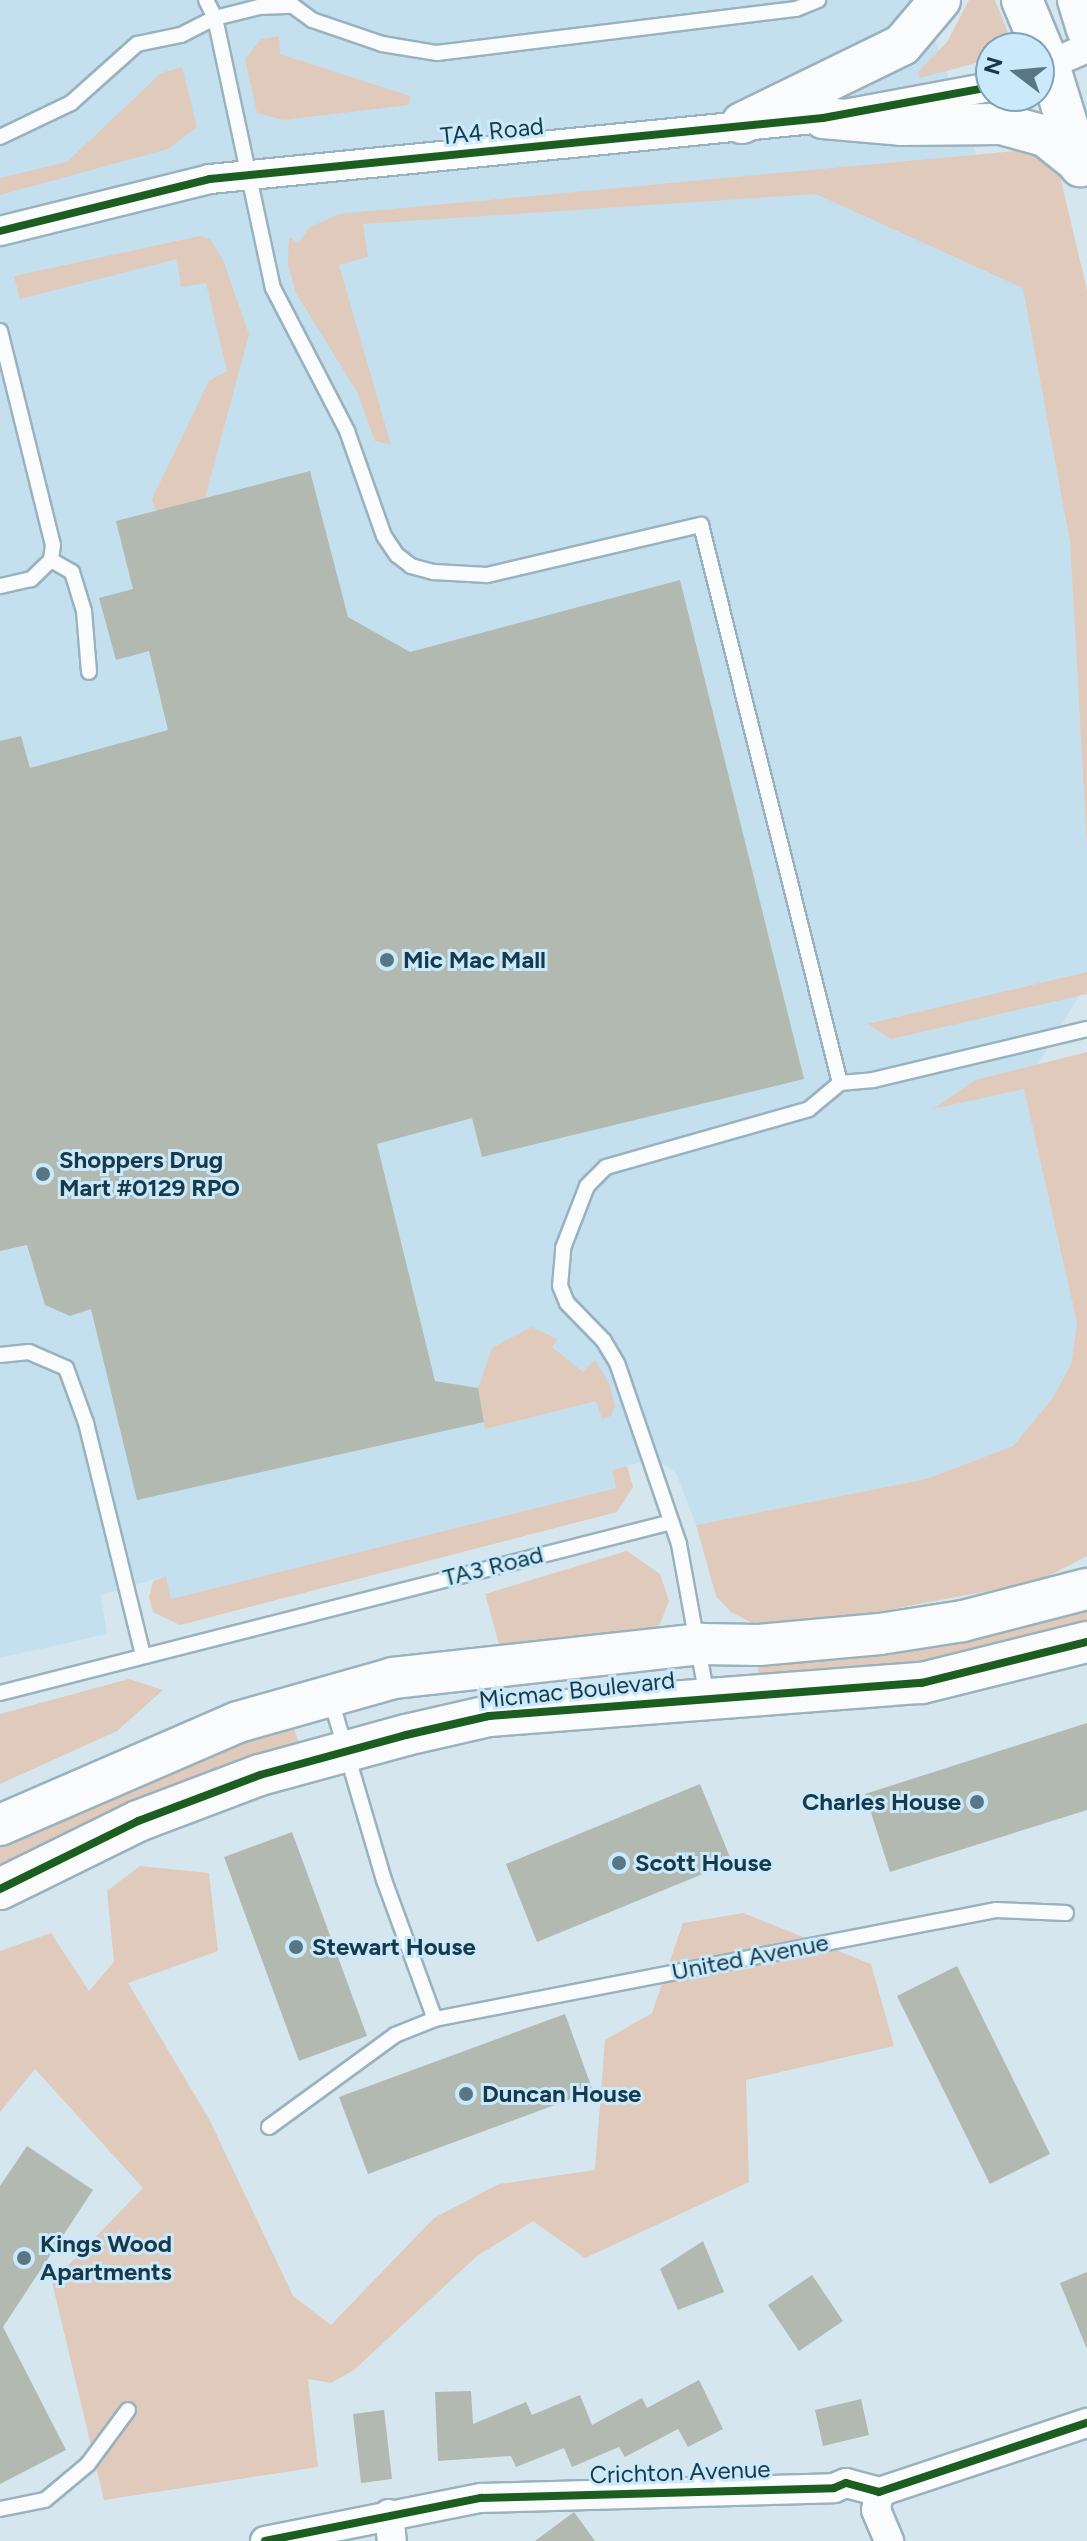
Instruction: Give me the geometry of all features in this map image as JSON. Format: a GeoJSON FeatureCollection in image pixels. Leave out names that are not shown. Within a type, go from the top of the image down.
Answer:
{"type":"FeatureCollection","features":[{"type":"Feature","properties":{"kind":"street"},"geometry":{"type":"LineString","coordinates":[[742,123],[902,45],[940,0]]}},
{"type":"Feature","properties":{"kind":"street"},"geometry":{"type":"LineString","coordinates":[[1022,0],[1033,32]]}},
{"type":"Feature","properties":{"kind":"street"},"geometry":{"type":"LineString","coordinates":[[1078,0],[1087,29]]}},
{"type":"Feature","properties":{"kind":"street"},"geometry":{"type":"LineString","coordinates":[[1055,62],[1087,48]]}},
{"type":"Feature","properties":{"kind":"street","name":"TA4 Road"},"geometry":{"type":"LineString","coordinates":[[0,231],[210,179],[248,179],[742,123],[823,118],[975,90]]}},
{"type":"Feature","properties":{"kind":"street"},"geometry":{"type":"LineString","coordinates":[[1055,97],[1084,176]]}},
{"type":"Feature","properties":{"kind":"street"},"geometry":{"type":"LineString","coordinates":[[823,118],[901,125],[1001,124],[1045,136],[1084,176]]}},
{"type":"Feature","properties":{"kind":"street"},"geometry":{"type":"LineString","coordinates":[[1069,1594],[1087,1573]]}},
{"type":"Feature","properties":{"kind":"street","name":"Micmac Boulevard"},"geometry":{"type":"LineString","coordinates":[[0,1825],[224,1727],[393,1678],[702,1644],[759,1645],[880,1634],[1069,1594]]}},
{"type":"Feature","properties":{"kind":"street","name":"Micmac Boulevard"},"geometry":{"type":"LineString","coordinates":[[0,1889],[138,1821],[260,1775],[343,1751],[489,1716],[707,1697],[765,1698],[922,1683],[1087,1642]]}},
{"type":"Feature","properties":{"kind":"street","name":"Crichton Avenue"},"geometry":{"type":"LineString","coordinates":[[265,2541],[391,2527],[481,2498],[834,2488],[846,2483],[879,2492],[957,2471],[1087,2423]]}},
{"type":"Feature","properties":{"kind":"street"},"geometry":{"type":"LineString","coordinates":[[879,2492],[876,2510],[889,2541]]}},
{"type":"Feature","properties":{"kind":"lane"},"geometry":{"type":"LineString","coordinates":[[206,0],[215,18],[261,248],[288,325],[347,431],[384,536],[411,566],[487,575],[701,525],[840,1083]]}},
{"type":"Feature","properties":{"kind":"lane"},"geometry":{"type":"LineString","coordinates":[[0,137],[71,103],[137,44],[181,35],[215,18],[259,7],[293,6],[312,20],[382,44],[437,53],[796,9],[818,0]]}},
{"type":"Feature","properties":{"kind":"lane"},"geometry":{"type":"LineString","coordinates":[[0,331],[44,494],[53,545],[51,560],[31,579],[0,586]]}},
{"type":"Feature","properties":{"kind":"lane"},"geometry":{"type":"LineString","coordinates":[[51,560],[72,572],[84,611],[89,672]]}},
{"type":"Feature","properties":{"kind":"lane"},"geometry":{"type":"LineString","coordinates":[[707,1697],[702,1644],[679,1544],[668,1523],[617,1363],[604,1341],[567,1303],[560,1286],[573,1215],[587,1186],[606,1167],[809,1109],[840,1083],[873,1080],[1087,1029]]}},
{"type":"Feature","properties":{"kind":"lane"},"geometry":{"type":"LineString","coordinates":[[0,1355],[29,1352],[66,1368],[86,1423],[143,1655]]}},
{"type":"Feature","properties":{"kind":"lane","name":"TA3 Road"},"geometry":{"type":"LineString","coordinates":[[0,1693],[668,1523]]}},
{"type":"Feature","properties":{"kind":"lane"},"geometry":{"type":"LineString","coordinates":[[330,1696],[343,1751],[435,2019]]}},
{"type":"Feature","properties":{"kind":"lane","name":"United Avenue"},"geometry":{"type":"LineString","coordinates":[[269,2127],[395,2035],[435,2019],[996,1910],[1066,1913]]}},
{"type":"Feature","properties":{"kind":"lane"},"geometry":{"type":"LineString","coordinates":[[0,2509],[45,2500],[88,2464],[128,2410]]}},
{"type":"Feature","properties":{"kind":"shaded area","name":"Mic Mac Mall"},"geometry":{"type":"Polygon","coordinates":[[[0,0],[921,0],[1024,288],[1070,542],[1087,848],[1087,982],[1024,1088],[1077,1323],[1071,1364],[1052,1399],[1013,1446],[926,1479],[696,1525],[676,1473],[653,1458],[612,1470],[616,1488],[171,1599],[165,1576],[101,1595],[107,1634],[0,1658],[0,0]]]}},
{"type":"Feature","properties":{"kind":"shaded area"},"geometry":{"type":"Polygon","coordinates":[[[969,0],[995,0],[1008,32],[975,32],[975,63],[920,78],[918,72],[947,42],[969,0]]]}},
{"type":"Feature","properties":{"kind":"shaded area"},"geometry":{"type":"Polygon","coordinates":[[[279,36],[280,54],[410,96],[409,105],[283,120],[257,113],[245,59],[261,39],[279,36]]]}},
{"type":"Feature","properties":{"kind":"shaded area"},"geometry":{"type":"Polygon","coordinates":[[[182,67],[197,127],[168,149],[0,195],[0,178],[67,162],[161,73],[182,67]]]}},
{"type":"Feature","properties":{"kind":"shaded area"},"geometry":{"type":"Polygon","coordinates":[[[1026,150],[1058,168],[1087,290],[1087,848],[1070,542],[1023,288],[816,194],[363,224],[368,257],[339,265],[391,445],[375,441],[357,392],[296,293],[288,265],[289,237],[298,243],[309,228],[338,214],[1026,150]]]}},
{"type":"Feature","properties":{"kind":"shaded area"},"geometry":{"type":"Polygon","coordinates":[[[200,236],[210,239],[223,260],[249,334],[205,498],[156,511],[152,499],[209,381],[227,371],[206,283],[181,287],[177,259],[20,299],[14,276],[200,236]]]}},
{"type":"Feature","properties":{"kind":"shaded area"},"geometry":{"type":"Polygon","coordinates":[[[1087,972],[1087,994],[891,1039],[867,1024],[1087,972]]]}},
{"type":"Feature","properties":{"kind":"shaded area"},"geometry":{"type":"Polygon","coordinates":[[[1087,1052],[1087,1556],[1037,1582],[855,1616],[754,1624],[731,1612],[716,1596],[696,1525],[926,1479],[1013,1446],[1052,1399],[1071,1364],[1077,1323],[1024,1089],[933,1109],[975,1080],[1087,1052]]]}},
{"type":"Feature","properties":{"kind":"shaded area"},"geometry":{"type":"Polygon","coordinates":[[[531,1327],[558,1339],[552,1347],[583,1372],[595,1360],[609,1383],[615,1406],[611,1416],[602,1419],[596,1401],[485,1429],[478,1388],[492,1348],[531,1327]]]}},
{"type":"Feature","properties":{"kind":"shaded area"},"geometry":{"type":"Polygon","coordinates":[[[627,1466],[633,1487],[617,1512],[180,1625],[153,1612],[149,1597],[153,1581],[166,1576],[171,1599],[616,1488],[612,1470],[627,1466]]]}},
{"type":"Feature","properties":{"kind":"shaded area"},"geometry":{"type":"Polygon","coordinates":[[[627,1551],[660,1574],[669,1601],[660,1624],[643,1634],[499,1644],[485,1594],[627,1551]]]}},
{"type":"Feature","properties":{"kind":"shaded area"},"geometry":{"type":"Polygon","coordinates":[[[1087,1602],[1087,1626],[915,1668],[759,1682],[757,1661],[1087,1602]]]}},
{"type":"Feature","properties":{"kind":"shaded area"},"geometry":{"type":"Polygon","coordinates":[[[129,1679],[163,1690],[117,1731],[0,1784],[0,1714],[129,1679]]]}},
{"type":"Feature","properties":{"kind":"shaded area"},"geometry":{"type":"Polygon","coordinates":[[[293,1727],[299,1743],[193,1782],[0,1869],[0,1847],[54,1817],[240,1743],[293,1727]]]}},
{"type":"Feature","properties":{"kind":"shaded area"},"geometry":{"type":"Polygon","coordinates":[[[140,1866],[209,1873],[218,1951],[128,1983],[209,2119],[293,2296],[331,2325],[434,2218],[499,2184],[595,2170],[605,2040],[652,2013],[683,1923],[743,1913],[871,1964],[894,2046],[746,2080],[749,2182],[585,2258],[533,2221],[477,2256],[354,2370],[331,2383],[308,2379],[318,2467],[104,2500],[52,2282],[143,2188],[35,2069],[0,2112],[0,1951],[51,1933],[89,1991],[114,1962],[107,1891],[140,1866]]]}},
{"type":"Feature","properties":{"kind":"building","name":"Mic Mac Mall"},"geometry":{"type":"Polygon","coordinates":[[[310,471],[348,617],[410,652],[680,580],[804,1079],[482,1157],[472,1118],[377,1144],[435,1381],[478,1388],[484,1422],[137,1500],[91,1309],[70,1316],[45,1305],[27,1245],[0,1251],[0,741],[21,736],[30,768],[168,730],[149,651],[116,660],[99,598],[133,589],[116,521],[310,471]]]}},
{"type":"Feature","properties":{"kind":"building","name":"Charles House"},"geometry":{"type":"Polygon","coordinates":[[[1087,1723],[1087,1810],[890,1872],[865,1794],[1087,1723]]]}},
{"type":"Feature","properties":{"kind":"building","name":"Scott House"},"geometry":{"type":"Polygon","coordinates":[[[700,1784],[732,1862],[537,1942],[506,1864],[700,1784]]]}},
{"type":"Feature","properties":{"kind":"building","name":"Stewart House"},"geometry":{"type":"Polygon","coordinates":[[[292,1832],[367,2036],[299,2061],[224,1857],[292,1832]]]}},
{"type":"Feature","properties":{"kind":"building"},"geometry":{"type":"Polygon","coordinates":[[[957,1966],[1050,2154],[990,2184],[897,1996],[957,1966]]]}},
{"type":"Feature","properties":{"kind":"building","name":"Duncan House"},"geometry":{"type":"Polygon","coordinates":[[[565,2014],[593,2091],[368,2174],[339,2097],[565,2014]]]}},
{"type":"Feature","properties":{"kind":"building","name":"Kings Wood Apartments"},"geometry":{"type":"Polygon","coordinates":[[[27,2146],[93,2190],[3,2327],[66,2450],[0,2484],[0,2186],[27,2146]]]}},
{"type":"Feature","properties":{"kind":"building"},"geometry":{"type":"Polygon","coordinates":[[[703,2241],[724,2292],[678,2310],[660,2269],[703,2241]]]}},
{"type":"Feature","properties":{"kind":"building"},"geometry":{"type":"Polygon","coordinates":[[[1087,2272],[1087,2347],[1086,2347],[1060,2283],[1087,2272]]]}},
{"type":"Feature","properties":{"kind":"building"},"geometry":{"type":"Polygon","coordinates":[[[812,2275],[843,2321],[799,2351],[768,2305],[812,2275]]]}},
{"type":"Feature","properties":{"kind":"building"},"geometry":{"type":"Polygon","coordinates":[[[699,2380],[723,2429],[688,2447],[678,2429],[625,2457],[619,2447],[572,2467],[564,2448],[516,2467],[511,2456],[438,2461],[435,2392],[471,2391],[473,2424],[526,2402],[532,2415],[580,2395],[592,2425],[642,2398],[647,2408],[699,2380]]]}},
{"type":"Feature","properties":{"kind":"building"},"geometry":{"type":"Polygon","coordinates":[[[861,2399],[869,2435],[823,2446],[815,2410],[861,2399]]]}},
{"type":"Feature","properties":{"kind":"building"},"geometry":{"type":"Polygon","coordinates":[[[384,2410],[392,2479],[361,2483],[353,2414],[384,2410]]]}},
{"type":"Feature","properties":{"kind":"building"},"geometry":{"type":"Polygon","coordinates":[[[574,2512],[595,2541],[535,2541],[574,2512]]]}},
{"type":"Feature","properties":{"kind":"cycle path"},"geometry":{"type":"LineString","coordinates":[[0,231],[210,179],[823,118],[975,90]]}},
{"type":"Feature","properties":{"kind":"cycle path"},"geometry":{"type":"LineString","coordinates":[[0,1889],[138,1821],[260,1775],[489,1716],[922,1683],[1087,1642]]}},
{"type":"Feature","properties":{"kind":"cycle path"},"geometry":{"type":"LineString","coordinates":[[265,2541],[481,2498],[834,2488],[846,2483],[879,2492],[1087,2423]]}},
{"type":"Feature","properties":{"kind":"place","name":"Mic Mac Mall"},"geometry":{"type":"Point","coordinates":[387,960]}},
{"type":"Feature","properties":{"kind":"place","name":"Shoppers Drug Mart #0129 RPO"},"geometry":{"type":"Point","coordinates":[43,1174]}},
{"type":"Feature","properties":{"kind":"place","name":"Charles House"},"geometry":{"type":"Point","coordinates":[977,1802]}},
{"type":"Feature","properties":{"kind":"place","name":"Scott House"},"geometry":{"type":"Point","coordinates":[619,1863]}},
{"type":"Feature","properties":{"kind":"place","name":"Stewart House"},"geometry":{"type":"Point","coordinates":[296,1947]}},
{"type":"Feature","properties":{"kind":"place","name":"Duncan House"},"geometry":{"type":"Point","coordinates":[466,2094]}},
{"type":"Feature","properties":{"kind":"place","name":"Kings Wood Apartments"},"geometry":{"type":"Point","coordinates":[24,2258]}}]}
